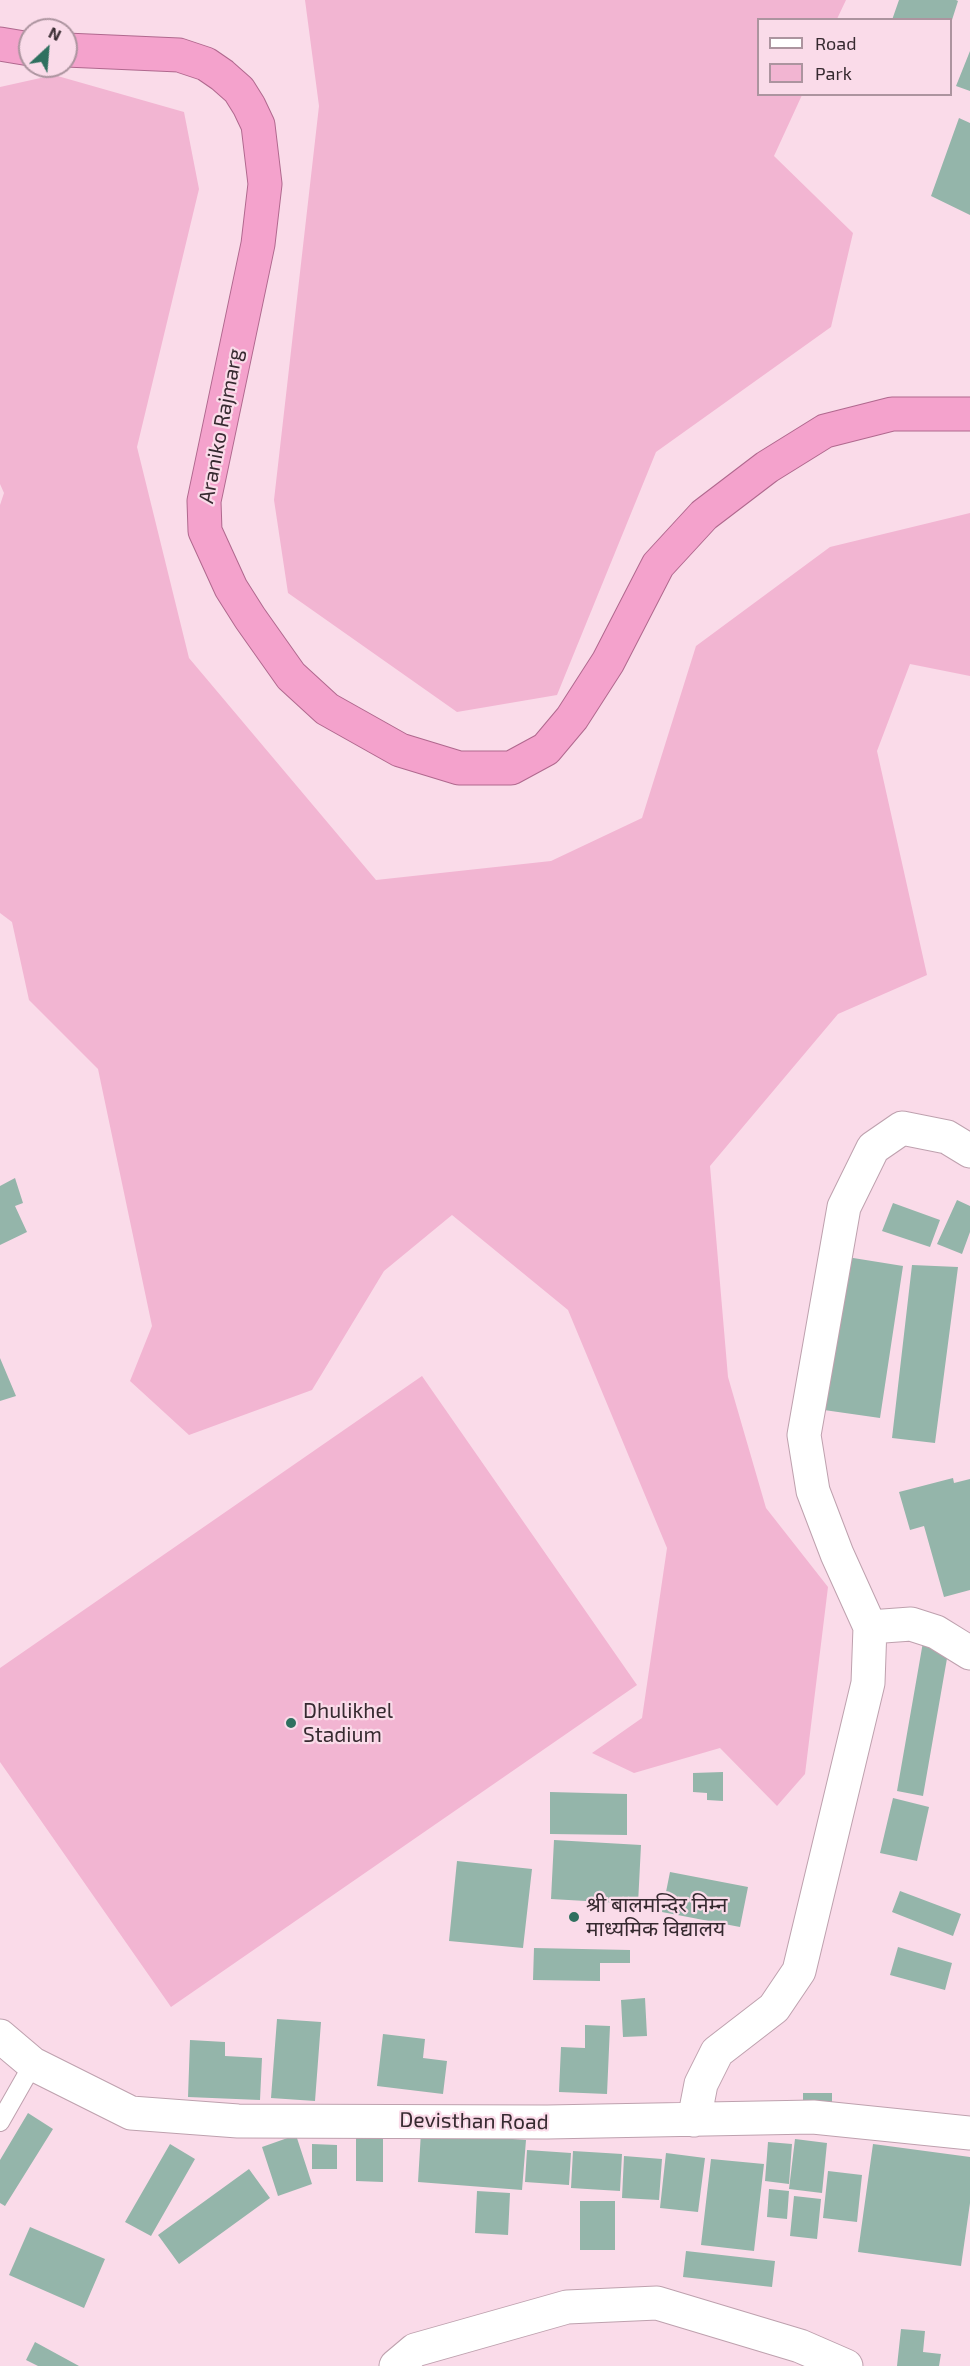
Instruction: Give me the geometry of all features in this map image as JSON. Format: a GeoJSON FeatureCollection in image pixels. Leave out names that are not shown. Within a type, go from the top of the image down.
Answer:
{"type":"FeatureCollection","features":[{"type":"Feature","properties":{"kind":"highway"},"geometry":{"type":"LineString","coordinates":[[0,44],[18,48]]}},
{"type":"Feature","properties":{"kind":"highway","name":"Araniko Rajmarg"},"geometry":{"type":"LineString","coordinates":[[78,51],[179,55],[206,64],[239,90],[258,125],[265,183],[258,244],[204,501],[205,531],[231,588],[291,676],[327,709],[400,750],[459,768],[512,768],[546,749],[572,718],[608,662],[658,566],[704,514],[767,467],[825,431],[892,414],[970,414]]}},
{"type":"Feature","properties":{"kind":"street"},"geometry":{"type":"LineString","coordinates":[[694,2120],[701,2084],[717,2052],[774,2008],[799,1971],[868,1683],[870,1627],[837,1554],[813,1491],[804,1435],[844,1207],[873,1148],[902,1128],[947,1137],[970,1151]]}},
{"type":"Feature","properties":{"kind":"street"},"geometry":{"type":"LineString","coordinates":[[870,1627],[911,1624],[936,1632],[970,1653]]}},
{"type":"Feature","properties":{"kind":"street","name":"Devisthan Road"},"geometry":{"type":"LineString","coordinates":[[0,2036],[33,2064],[131,2114],[238,2121],[546,2122],[813,2117],[970,2133]]}},
{"type":"Feature","properties":{"kind":"street"},"geometry":{"type":"LineString","coordinates":[[396,2366],[415,2350],[567,2307],[657,2303],[800,2346],[846,2366]]}},
{"type":"Feature","properties":{"kind":"lane"},"geometry":{"type":"LineString","coordinates":[[0,2122],[33,2064]]}},
{"type":"Feature","properties":{"kind":"green space"},"geometry":{"type":"Polygon","coordinates":[[[305,0],[846,0],[837,18],[757,18],[757,96],[802,96],[774,156],[853,233],[831,327],[656,452],[557,695],[457,712],[288,593],[274,500],[319,106],[305,0]]]}},
{"type":"Feature","properties":{"kind":"green space"},"geometry":{"type":"Polygon","coordinates":[[[40,78],[65,78],[184,112],[199,189],[137,447],[189,658],[376,880],[551,861],[642,818],[696,646],[830,547],[970,513],[970,676],[910,664],[877,751],[927,975],[838,1014],[710,1166],[728,1377],[766,1508],[828,1587],[805,1774],[777,1806],[720,1748],[634,1773],[592,1753],[642,1718],[667,1548],[568,1310],[452,1215],[384,1271],[312,1390],[189,1435],[130,1381],[152,1326],[98,1069],[29,1000],[12,922],[0,913],[0,505],[4,493],[0,484],[0,87],[40,78]]]}},
{"type":"Feature","properties":{"kind":"green space","name":"Dhulikhel Stadium"},"geometry":{"type":"Polygon","coordinates":[[[422,1376],[637,1685],[171,2007],[0,1762],[0,1668],[422,1376]]]}},
{"type":"Feature","properties":{"kind":"building"},"geometry":{"type":"Polygon","coordinates":[[[899,0],[958,1],[952,20],[952,18],[893,18],[899,0]]]}},
{"type":"Feature","properties":{"kind":"building"},"geometry":{"type":"Polygon","coordinates":[[[970,51],[970,91],[956,86],[970,51]]]}},
{"type":"Feature","properties":{"kind":"building"},"geometry":{"type":"Polygon","coordinates":[[[959,118],[970,123],[970,215],[931,196],[959,118]]]}},
{"type":"Feature","properties":{"kind":"building"},"geometry":{"type":"Polygon","coordinates":[[[15,1178],[23,1203],[15,1206],[27,1232],[0,1245],[0,1186],[15,1178]]]}},
{"type":"Feature","properties":{"kind":"building"},"geometry":{"type":"Polygon","coordinates":[[[957,1200],[970,1206],[970,1232],[962,1254],[937,1244],[957,1200]]]}},
{"type":"Feature","properties":{"kind":"building"},"geometry":{"type":"Polygon","coordinates":[[[893,1203],[940,1220],[930,1247],[882,1231],[893,1203]]]}},
{"type":"Feature","properties":{"kind":"building"},"geometry":{"type":"Polygon","coordinates":[[[847,1257],[903,1266],[880,1418],[824,1410],[847,1257]]]}},
{"type":"Feature","properties":{"kind":"building"},"geometry":{"type":"Polygon","coordinates":[[[912,1265],[958,1267],[935,1443],[892,1438],[912,1265]]]}},
{"type":"Feature","properties":{"kind":"building"},"geometry":{"type":"Polygon","coordinates":[[[0,1358],[16,1396],[0,1401],[0,1358]]]}},
{"type":"Feature","properties":{"kind":"building"},"geometry":{"type":"Polygon","coordinates":[[[953,1478],[954,1483],[970,1479],[970,1590],[944,1597],[924,1526],[910,1530],[899,1492],[953,1478]]]}},
{"type":"Feature","properties":{"kind":"building"},"geometry":{"type":"Polygon","coordinates":[[[923,1642],[949,1647],[923,1796],[897,1791],[923,1642]]]}},
{"type":"Feature","properties":{"kind":"building"},"geometry":{"type":"Polygon","coordinates":[[[723,1772],[723,1801],[707,1800],[707,1793],[693,1792],[693,1773],[723,1772]]]}},
{"type":"Feature","properties":{"kind":"building"},"geometry":{"type":"Polygon","coordinates":[[[550,1792],[627,1794],[627,1835],[550,1834],[550,1792]]]}},
{"type":"Feature","properties":{"kind":"building"},"geometry":{"type":"Polygon","coordinates":[[[893,1798],[929,1807],[917,1861],[880,1853],[893,1798]]]}},
{"type":"Feature","properties":{"kind":"building"},"geometry":{"type":"Polygon","coordinates":[[[554,1840],[641,1845],[638,1904],[551,1899],[554,1840]]]}},
{"type":"Feature","properties":{"kind":"building"},"geometry":{"type":"Polygon","coordinates":[[[457,1861],[532,1869],[523,1948],[449,1941],[457,1861]]]}},
{"type":"Feature","properties":{"kind":"building"},"geometry":{"type":"Polygon","coordinates":[[[670,1872],[748,1887],[740,1927],[662,1912],[670,1872]]]}},
{"type":"Feature","properties":{"kind":"building"},"geometry":{"type":"Polygon","coordinates":[[[900,1891],[961,1914],[953,1936],[892,1912],[900,1891]]]}},
{"type":"Feature","properties":{"kind":"building"},"geometry":{"type":"Polygon","coordinates":[[[898,1947],[952,1963],[945,1990],[890,1975],[898,1947]]]}},
{"type":"Feature","properties":{"kind":"building"},"geometry":{"type":"Polygon","coordinates":[[[534,1948],[630,1950],[630,1963],[600,1963],[600,1981],[533,1980],[534,1948]]]}},
{"type":"Feature","properties":{"kind":"building"},"geometry":{"type":"Polygon","coordinates":[[[645,1998],[647,2036],[623,2037],[621,2000],[645,1998]]]}},
{"type":"Feature","properties":{"kind":"building"},"geometry":{"type":"Polygon","coordinates":[[[277,2019],[321,2022],[315,2101],[271,2098],[277,2019]]]}},
{"type":"Feature","properties":{"kind":"building"},"geometry":{"type":"Polygon","coordinates":[[[585,2025],[610,2026],[607,2094],[559,2092],[561,2047],[585,2048],[585,2025]]]}},
{"type":"Feature","properties":{"kind":"building"},"geometry":{"type":"Polygon","coordinates":[[[383,2034],[425,2039],[423,2058],[447,2061],[443,2094],[377,2086],[383,2034]]]}},
{"type":"Feature","properties":{"kind":"building"},"geometry":{"type":"Polygon","coordinates":[[[190,2040],[225,2042],[225,2056],[262,2058],[260,2100],[188,2097],[190,2040]]]}},
{"type":"Feature","properties":{"kind":"building"},"geometry":{"type":"Polygon","coordinates":[[[803,2093],[832,2093],[832,2106],[803,2106],[803,2093]]]}},
{"type":"Feature","properties":{"kind":"building"},"geometry":{"type":"Polygon","coordinates":[[[28,2113],[53,2129],[5,2206],[0,2203],[0,2160],[28,2113]]]}},
{"type":"Feature","properties":{"kind":"building"},"geometry":{"type":"Polygon","coordinates":[[[421,2132],[526,2140],[522,2190],[418,2182],[421,2132]]]}},
{"type":"Feature","properties":{"kind":"building"},"geometry":{"type":"Polygon","coordinates":[[[356,2133],[383,2134],[383,2182],[356,2181],[356,2133]]]}},
{"type":"Feature","properties":{"kind":"building"},"geometry":{"type":"Polygon","coordinates":[[[296,2135],[312,2184],[278,2196],[262,2147],[296,2135]]]}},
{"type":"Feature","properties":{"kind":"building"},"geometry":{"type":"Polygon","coordinates":[[[795,2139],[827,2143],[822,2193],[789,2189],[795,2139]]]}},
{"type":"Feature","properties":{"kind":"building"},"geometry":{"type":"Polygon","coordinates":[[[768,2142],[792,2144],[789,2184],[765,2181],[768,2142]]]}},
{"type":"Feature","properties":{"kind":"building"},"geometry":{"type":"Polygon","coordinates":[[[170,2144],[195,2159],[151,2236],[125,2222],[170,2144]]]}},
{"type":"Feature","properties":{"kind":"building"},"geometry":{"type":"Polygon","coordinates":[[[312,2144],[337,2145],[337,2169],[312,2169],[312,2144]]]}},
{"type":"Feature","properties":{"kind":"building"},"geometry":{"type":"Polygon","coordinates":[[[873,2144],[970,2157],[970,2203],[961,2266],[858,2252],[873,2144]]]}},
{"type":"Feature","properties":{"kind":"building"},"geometry":{"type":"Polygon","coordinates":[[[527,2150],[571,2153],[569,2185],[525,2182],[527,2150]]]}},
{"type":"Feature","properties":{"kind":"building"},"geometry":{"type":"Polygon","coordinates":[[[573,2151],[622,2154],[620,2191],[571,2188],[573,2151]]]}},
{"type":"Feature","properties":{"kind":"building"},"geometry":{"type":"Polygon","coordinates":[[[666,2153],[705,2158],[698,2212],[660,2208],[666,2153]]]}},
{"type":"Feature","properties":{"kind":"building"},"geometry":{"type":"Polygon","coordinates":[[[624,2156],[662,2159],[659,2200],[622,2198],[624,2156]]]}},
{"type":"Feature","properties":{"kind":"building"},"geometry":{"type":"Polygon","coordinates":[[[711,2159],[764,2164],[754,2251],[701,2245],[711,2159]]]}},
{"type":"Feature","properties":{"kind":"building"},"geometry":{"type":"Polygon","coordinates":[[[249,2169],[270,2198],[179,2264],[158,2235],[249,2169]]]}},
{"type":"Feature","properties":{"kind":"building"},"geometry":{"type":"Polygon","coordinates":[[[828,2171],[862,2175],[857,2222],[823,2218],[828,2171]]]}},
{"type":"Feature","properties":{"kind":"building"},"geometry":{"type":"Polygon","coordinates":[[[769,2189],[789,2191],[787,2219],[767,2217],[769,2189]]]}},
{"type":"Feature","properties":{"kind":"building"},"geometry":{"type":"Polygon","coordinates":[[[477,2191],[510,2193],[508,2235],[475,2233],[477,2191]]]}},
{"type":"Feature","properties":{"kind":"building"},"geometry":{"type":"Polygon","coordinates":[[[794,2196],[821,2199],[817,2239],[790,2236],[794,2196]]]}},
{"type":"Feature","properties":{"kind":"building"},"geometry":{"type":"Polygon","coordinates":[[[580,2201],[615,2201],[615,2250],[580,2250],[580,2201]]]}},
{"type":"Feature","properties":{"kind":"building"},"geometry":{"type":"Polygon","coordinates":[[[30,2227],[105,2259],[84,2308],[9,2275],[30,2227]]]}},
{"type":"Feature","properties":{"kind":"building"},"geometry":{"type":"Polygon","coordinates":[[[686,2251],[775,2261],[772,2287],[683,2277],[686,2251]]]}},
{"type":"Feature","properties":{"kind":"building"},"geometry":{"type":"Polygon","coordinates":[[[901,2329],[925,2331],[923,2352],[941,2354],[939,2366],[897,2366],[901,2329]]]}},
{"type":"Feature","properties":{"kind":"building"},"geometry":{"type":"Polygon","coordinates":[[[35,2342],[79,2366],[38,2366],[26,2360],[35,2342]]]}},
{"type":"Feature","properties":{"kind":"place","name":"Dhulikhel Stadium"},"geometry":{"type":"Point","coordinates":[291,1723]}},
{"type":"Feature","properties":{"kind":"place","name":"श्री बालमन्दिर निम्न माध्यमिक विद्यालय"},"geometry":{"type":"Point","coordinates":[574,1917]}}]}
